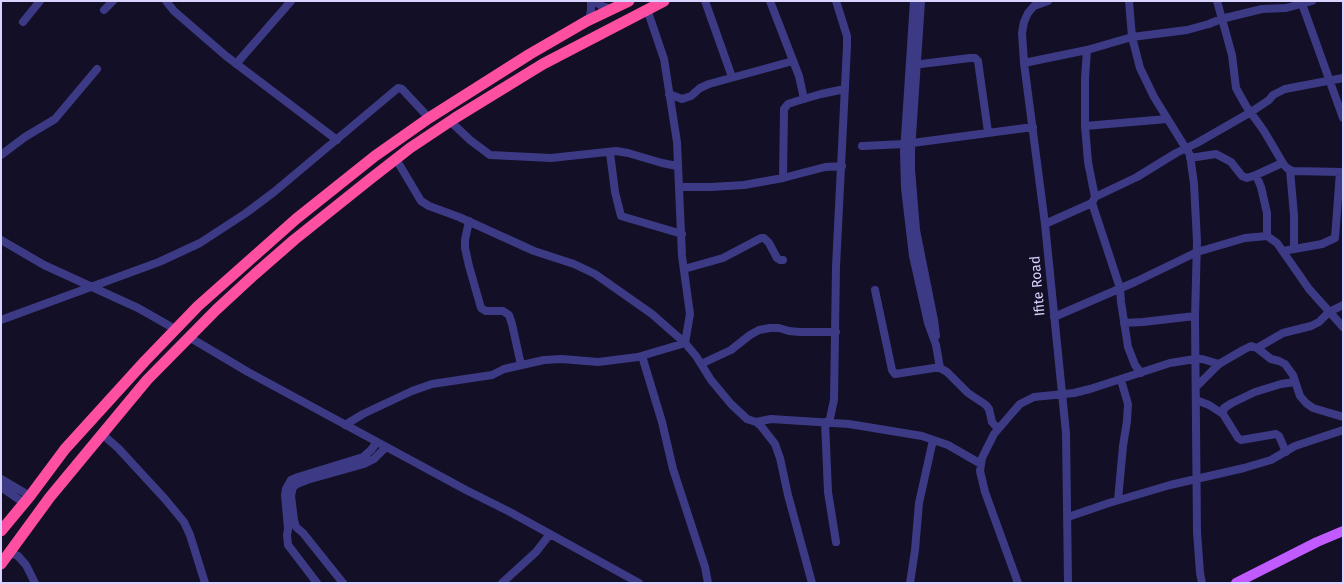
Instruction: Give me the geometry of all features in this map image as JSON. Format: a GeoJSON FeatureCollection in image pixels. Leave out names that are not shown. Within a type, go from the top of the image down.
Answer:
{"type":"FeatureCollection","features":[{"type":"Feature","properties":{"kind":"highway"},"geometry":{"type":"LineString","coordinates":[[1,531],[65,449],[176,329],[238,270],[296,219],[375,156],[429,118],[530,54],[588,21],[629,1]]}},
{"type":"Feature","properties":{"kind":"highway"},"geometry":{"type":"LineString","coordinates":[[1,564],[50,497],[147,380],[189,337],[255,274],[294,240],[396,159],[450,121],[543,64],[664,1]]}},
{"type":"Feature","properties":{"kind":"main road"},"geometry":{"type":"LineString","coordinates":[[1236,583],[1317,542],[1343,531]]}},
{"type":"Feature","properties":{"kind":"main road"},"geometry":{"type":"LineString","coordinates":[[1247,583],[1315,548],[1343,537]]}},
{"type":"Feature","properties":{"kind":"street"},"geometry":{"type":"LineString","coordinates":[[23,22],[40,1]]}},
{"type":"Feature","properties":{"kind":"street"},"geometry":{"type":"LineString","coordinates":[[104,10],[113,1]]}},
{"type":"Feature","properties":{"kind":"street"},"geometry":{"type":"LineString","coordinates":[[166,1],[174,11],[236,64],[337,140]]}},
{"type":"Feature","properties":{"kind":"street"},"geometry":{"type":"LineString","coordinates":[[236,64],[290,1]]}},
{"type":"Feature","properties":{"kind":"street"},"geometry":{"type":"LineString","coordinates":[[588,21],[591,15],[591,1]]}},
{"type":"Feature","properties":{"kind":"street"},"geometry":{"type":"LineString","coordinates":[[594,1],[602,6],[613,8]]}},
{"type":"Feature","properties":{"kind":"street"},"geometry":{"type":"LineString","coordinates":[[705,1],[732,77]]}},
{"type":"Feature","properties":{"kind":"street"},"geometry":{"type":"LineString","coordinates":[[770,1],[799,76],[804,99]]}},
{"type":"Feature","properties":{"kind":"street"},"geometry":{"type":"LineString","coordinates":[[836,1],[846,36],[846,74],[836,267],[834,400],[827,422],[828,492],[836,542]]}},
{"type":"Feature","properties":{"kind":"street"},"geometry":{"type":"LineString","coordinates":[[914,1],[914,65]]}},
{"type":"Feature","properties":{"kind":"street"},"geometry":{"type":"LineString","coordinates":[[921,1],[914,65],[905,188],[913,256],[928,323],[936,345],[940,368]]}},
{"type":"Feature","properties":{"kind":"street","name":"Ifite Road"},"geometry":{"type":"LineString","coordinates":[[1048,1],[1034,6],[1028,13],[1024,22],[1022,33],[1024,63],[1045,224],[1066,433],[1068,583]]}},
{"type":"Feature","properties":{"kind":"street"},"geometry":{"type":"LineString","coordinates":[[1129,1],[1132,37],[1142,76],[1167,119],[1186,147],[1190,158],[1194,184],[1197,252],[1195,316],[1197,532],[1202,583]]}},
{"type":"Feature","properties":{"kind":"street"},"geometry":{"type":"LineString","coordinates":[[1217,1],[1232,55],[1236,88],[1250,112],[1264,131],[1282,163],[1290,170],[1341,172],[1336,238],[1322,244],[1283,251]]}},
{"type":"Feature","properties":{"kind":"street"},"geometry":{"type":"LineString","coordinates":[[1024,63],[1088,50],[1132,37],[1187,30],[1221,19],[1262,9],[1286,8],[1301,2],[1312,1]]}},
{"type":"Feature","properties":{"kind":"street"},"geometry":{"type":"LineString","coordinates":[[1301,2],[1343,118]]}},
{"type":"Feature","properties":{"kind":"street"},"geometry":{"type":"LineString","coordinates":[[647,9],[664,59],[677,142],[677,166],[684,269],[690,314],[685,343]]}},
{"type":"Feature","properties":{"kind":"street"},"geometry":{"type":"LineString","coordinates":[[1088,50],[1085,78],[1085,126],[1088,162],[1094,200],[1120,288],[1128,347],[1135,365],[1141,373]]}},
{"type":"Feature","properties":{"kind":"street"},"geometry":{"type":"LineString","coordinates":[[914,65],[975,58],[978,61],[988,132]]}},
{"type":"Feature","properties":{"kind":"street"},"geometry":{"type":"LineString","coordinates":[[669,94],[682,99],[691,96],[700,88],[708,84],[793,61]]}},
{"type":"Feature","properties":{"kind":"street"},"geometry":{"type":"LineString","coordinates":[[1,156],[25,137],[55,119],[97,69]]}},
{"type":"Feature","properties":{"kind":"street"},"geometry":{"type":"LineString","coordinates":[[1045,224],[1137,177],[1186,147],[1197,143],[1250,112],[1285,89],[1343,78]]}},
{"type":"Feature","properties":{"kind":"street"},"geometry":{"type":"LineString","coordinates":[[1,320],[159,262],[200,243],[246,213],[274,192],[398,88],[402,88],[429,118]]}},
{"type":"Feature","properties":{"kind":"street"},"geometry":{"type":"LineString","coordinates":[[783,178],[784,109],[788,104],[845,89]]}},
{"type":"Feature","properties":{"kind":"street"},"geometry":{"type":"LineString","coordinates":[[1085,126],[1167,119]]}},
{"type":"Feature","properties":{"kind":"street"},"geometry":{"type":"LineString","coordinates":[[450,121],[470,140],[490,155],[551,158],[610,153],[616,151],[677,166]]}},
{"type":"Feature","properties":{"kind":"street"},"geometry":{"type":"LineString","coordinates":[[862,146],[908,143],[1033,127]]}},
{"type":"Feature","properties":{"kind":"street"},"geometry":{"type":"LineString","coordinates":[[610,153],[615,192],[621,216],[682,234]]}},
{"type":"Feature","properties":{"kind":"street"},"geometry":{"type":"LineString","coordinates":[[1190,158],[1216,154],[1232,162],[1242,176],[1247,178],[1282,163]]}},
{"type":"Feature","properties":{"kind":"street"},"geometry":{"type":"LineString","coordinates":[[396,159],[421,201],[428,206],[469,221],[534,251],[574,264],[595,274],[652,314],[685,343],[730,404],[747,419],[756,422],[761,426],[775,444],[780,458],[788,495],[812,583]]}},
{"type":"Feature","properties":{"kind":"street"},"geometry":{"type":"LineString","coordinates":[[679,187],[744,185],[783,178],[825,167],[842,166]]}},
{"type":"Feature","properties":{"kind":"street"},"geometry":{"type":"LineString","coordinates":[[1290,170],[1294,215],[1294,249]]}},
{"type":"Feature","properties":{"kind":"street"},"geometry":{"type":"LineString","coordinates":[[1256,175],[1261,187],[1267,212],[1267,236]]}},
{"type":"Feature","properties":{"kind":"street"},"geometry":{"type":"LineString","coordinates":[[469,221],[465,248],[482,308],[486,311],[503,310],[509,315],[521,365]]}},
{"type":"Feature","properties":{"kind":"street"},"geometry":{"type":"LineString","coordinates":[[1054,317],[1197,252],[1245,238],[1267,236],[1277,243],[1309,289],[1343,326]]}},
{"type":"Feature","properties":{"kind":"street"},"geometry":{"type":"LineString","coordinates":[[684,269],[723,258],[761,238],[764,238],[769,243],[777,258],[783,260]]}},
{"type":"Feature","properties":{"kind":"street"},"geometry":{"type":"LineString","coordinates":[[1,240],[44,264],[138,308],[176,329]]}},
{"type":"Feature","properties":{"kind":"street"},"geometry":{"type":"LineString","coordinates":[[875,290],[892,370],[895,374],[940,368],[947,372],[968,393],[986,405],[989,409],[992,422],[998,429]]}},
{"type":"Feature","properties":{"kind":"street"},"geometry":{"type":"LineString","coordinates":[[1257,348],[1283,333],[1311,326],[1319,322],[1329,312],[1343,305]]}},
{"type":"Feature","properties":{"kind":"street"},"geometry":{"type":"LineString","coordinates":[[1124,323],[1195,316]]}},
{"type":"Feature","properties":{"kind":"street"},"geometry":{"type":"LineString","coordinates":[[701,364],[731,350],[750,335],[765,329],[779,328],[800,332],[836,332]]}},
{"type":"Feature","properties":{"kind":"street"},"geometry":{"type":"LineString","coordinates":[[189,337],[248,372],[639,583]]}},
{"type":"Feature","properties":{"kind":"street"},"geometry":{"type":"LineString","coordinates":[[345,425],[363,414],[412,391],[432,384],[492,375],[504,369],[544,360],[562,359],[598,362],[642,356],[685,343]]}},
{"type":"Feature","properties":{"kind":"street"},"geometry":{"type":"LineString","coordinates":[[1196,388],[1219,364],[1251,346],[1257,348],[1271,359],[1285,364],[1292,375],[1300,396],[1306,404],[1313,408],[1343,417]]}},
{"type":"Feature","properties":{"kind":"street"},"geometry":{"type":"LineString","coordinates":[[642,356],[662,422],[672,469],[705,567],[708,583]]}},
{"type":"Feature","properties":{"kind":"street"},"geometry":{"type":"LineString","coordinates":[[1018,583],[985,492],[981,476],[981,464],[986,450],[998,429],[1020,404],[1034,397],[1085,390],[1121,380],[1170,363],[1195,359],[1211,361],[1219,364]]}},
{"type":"Feature","properties":{"kind":"street"},"geometry":{"type":"LineString","coordinates":[[1118,500],[1122,446],[1127,421],[1128,404],[1121,380]]}},
{"type":"Feature","properties":{"kind":"street"},"geometry":{"type":"LineString","coordinates":[[1223,414],[1224,408],[1255,392],[1281,384],[1295,382]]}},
{"type":"Feature","properties":{"kind":"street"},"geometry":{"type":"LineString","coordinates":[[1196,400],[1209,405],[1223,414],[1238,438],[1241,440],[1276,434],[1280,436],[1286,452]]}},
{"type":"Feature","properties":{"kind":"street"},"geometry":{"type":"LineString","coordinates":[[756,422],[771,419],[827,422],[849,424],[922,436],[948,445],[981,464]]}},
{"type":"Feature","properties":{"kind":"street"},"geometry":{"type":"LineString","coordinates":[[1068,517],[1118,500],[1197,478],[1256,465],[1271,460],[1295,446],[1343,430]]}},
{"type":"Feature","properties":{"kind":"street"},"geometry":{"type":"LineString","coordinates":[[102,434],[118,448],[184,522],[190,535],[205,583]]}},
{"type":"Feature","properties":{"kind":"street"},"geometry":{"type":"LineString","coordinates":[[910,583],[915,550],[919,503],[933,440]]}},
{"type":"Feature","properties":{"kind":"street"},"geometry":{"type":"LineString","coordinates":[[316,583],[288,545],[285,495],[286,489],[291,480],[298,477],[363,457],[377,442]]}},
{"type":"Feature","properties":{"kind":"street"},"geometry":{"type":"LineString","coordinates":[[343,583],[303,533],[296,527],[291,496],[293,487],[307,480],[364,464],[374,459],[386,446]]}},
{"type":"Feature","properties":{"kind":"street"},"geometry":{"type":"LineString","coordinates":[[1,479],[27,499]]}},
{"type":"Feature","properties":{"kind":"street"},"geometry":{"type":"LineString","coordinates":[[1,487],[27,499]]}},
{"type":"Feature","properties":{"kind":"street"},"geometry":{"type":"LineString","coordinates":[[502,583],[536,552],[550,534]]}},
{"type":"Feature","properties":{"kind":"street"},"geometry":{"type":"LineString","coordinates":[[9,552],[18,556],[26,565],[34,583]]}}]}
